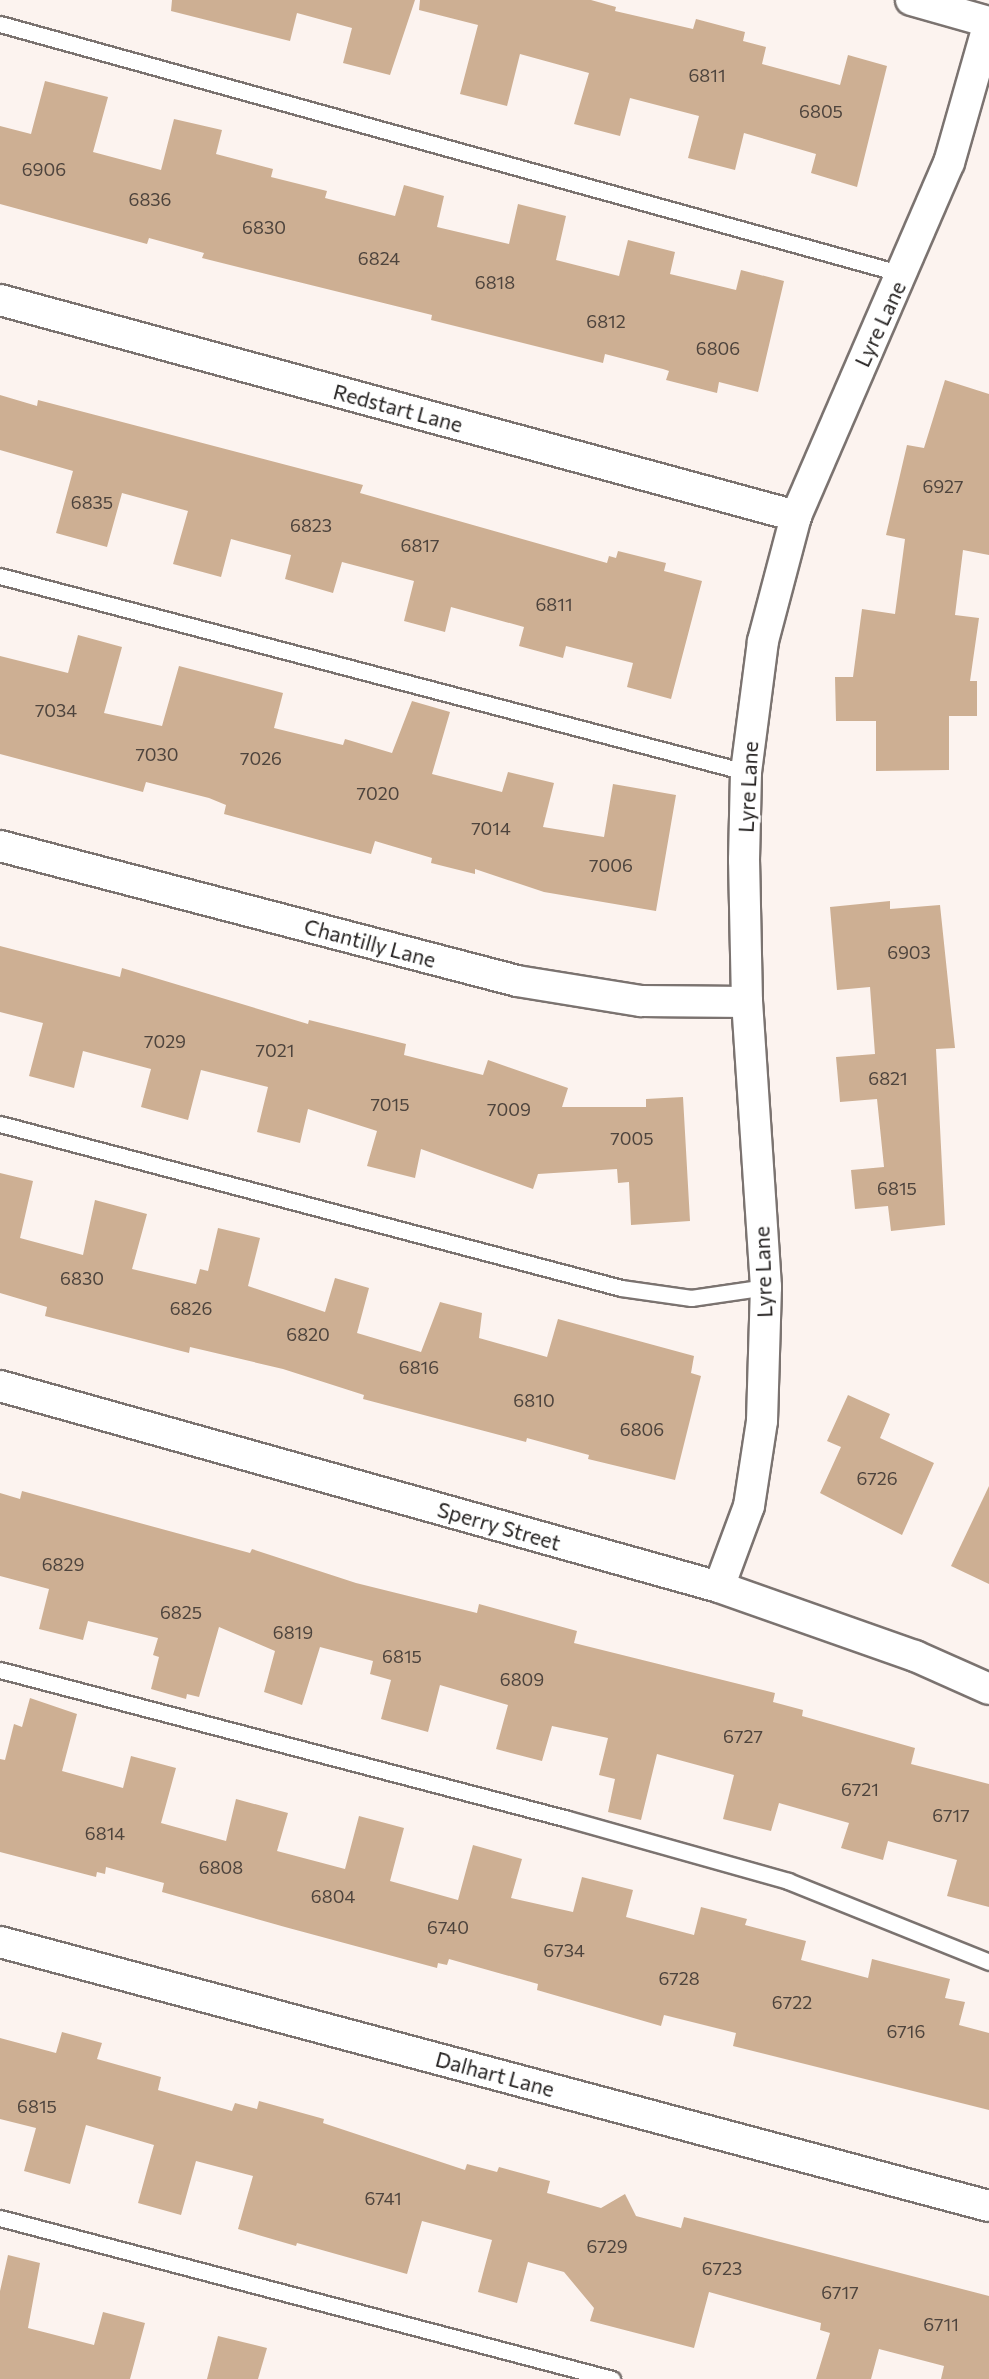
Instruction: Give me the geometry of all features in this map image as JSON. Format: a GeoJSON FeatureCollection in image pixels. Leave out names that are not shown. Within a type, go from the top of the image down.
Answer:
{"type":"FeatureCollection","features":[{"type":"Feature","properties":{"kind":"street"},"geometry":{"type":"LineString","coordinates":[[911,0],[989,22]]}},
{"type":"Feature","properties":{"kind":"street","name":"Lyre Lane"},"geometry":{"type":"LineString","coordinates":[[719,1587],[749,1506],[762,1421],[766,1287],[747,1002],[746,772],[763,641],[796,516],[843,403],[903,274],[949,163],[989,22]]}},
{"type":"Feature","properties":{"kind":"street","name":"Redstart Lane"},"geometry":{"type":"LineString","coordinates":[[0,300],[796,516]]}},
{"type":"Feature","properties":{"kind":"street","name":"Chantilly Lane"},"geometry":{"type":"LineString","coordinates":[[0,846],[517,981],[641,1002],[747,1002]]}},
{"type":"Feature","properties":{"kind":"street","name":"Sperry Street"},"geometry":{"type":"LineString","coordinates":[[0,1386],[719,1587],[915,1656],[989,1689]]}},
{"type":"Feature","properties":{"kind":"street","name":"Dalhart Lane"},"geometry":{"type":"LineString","coordinates":[[0,1942],[989,2206]]}},
{"type":"Feature","properties":{"kind":"lane"},"geometry":{"type":"LineString","coordinates":[[0,24],[903,274]]}},
{"type":"Feature","properties":{"kind":"lane"},"geometry":{"type":"LineString","coordinates":[[0,576],[746,772]]}},
{"type":"Feature","properties":{"kind":"lane"},"geometry":{"type":"LineString","coordinates":[[0,1124],[621,1288],[691,1298],[766,1287]]}},
{"type":"Feature","properties":{"kind":"lane"},"geometry":{"type":"LineString","coordinates":[[0,1670],[568,1819],[788,1881],[989,1962]]}},
{"type":"Feature","properties":{"kind":"lane"},"geometry":{"type":"LineString","coordinates":[[0,2218],[612,2379]]}},
{"type":"Feature","properties":{"kind":"building"},"geometry":{"type":"Polygon","coordinates":[[[172,0],[415,0],[390,75],[343,63],[352,28],[297,13],[290,41],[171,11],[172,0]]]}},
{"type":"Feature","properties":{"kind":"building"},"geometry":{"type":"Polygon","coordinates":[[[420,0],[591,0],[616,7],[615,11],[693,29],[696,19],[745,32],[743,41],[766,47],[762,64],[840,85],[848,55],[887,66],[857,187],[811,173],[816,154],[744,133],[735,170],[688,158],[699,116],[630,98],[620,136],[574,124],[589,73],[520,54],[507,106],[460,94],[478,25],[419,10],[420,0]]]}},
{"type":"Feature","properties":{"kind":"building"},"geometry":{"type":"Polygon","coordinates":[[[45,81],[108,97],[93,152],[161,170],[174,119],[222,130],[216,154],[273,169],[271,177],[327,191],[325,198],[395,216],[404,185],[444,196],[437,227],[509,244],[518,204],[566,216],[556,260],[619,276],[628,240],[675,252],[670,274],[736,290],[741,270],[784,281],[758,392],[719,382],[717,393],[666,380],[669,371],[663,369],[605,354],[603,363],[431,320],[432,315],[202,258],[204,253],[149,238],[147,244],[0,204],[0,126],[31,134],[45,81]]]}},
{"type":"Feature","properties":{"kind":"building"},"geometry":{"type":"Polygon","coordinates":[[[945,380],[989,394],[989,555],[963,550],[955,615],[979,618],[970,681],[977,681],[977,716],[949,716],[949,770],[876,771],[876,721],[836,721],[835,677],[853,677],[862,609],[895,614],[905,539],[886,535],[907,445],[924,448],[945,380]]]}},
{"type":"Feature","properties":{"kind":"building"},"geometry":{"type":"Polygon","coordinates":[[[0,395],[37,406],[38,400],[363,485],[360,493],[607,563],[609,556],[616,558],[618,551],[666,563],[664,571],[702,581],[671,699],[627,687],[633,663],[566,646],[563,658],[519,646],[524,627],[451,607],[445,632],[404,621],[414,581],[342,562],[333,593],[285,579],[291,555],[231,539],[221,577],[173,564],[188,511],[122,493],[107,547],[56,533],[73,471],[0,450],[0,395]]]}},
{"type":"Feature","properties":{"kind":"building"},"geometry":{"type":"Polygon","coordinates":[[[78,635],[122,647],[104,713],[162,726],[179,666],[283,693],[274,728],[343,745],[345,739],[392,753],[412,701],[450,712],[432,774],[502,792],[508,772],[554,783],[543,827],[604,837],[613,784],[676,795],[656,911],[544,892],[475,869],[475,874],[431,863],[432,858],[375,841],[371,854],[224,814],[226,805],[209,798],[146,782],[143,792],[0,754],[0,656],[68,673],[78,635]]]}},
{"type":"Feature","properties":{"kind":"building"},"geometry":{"type":"Polygon","coordinates":[[[890,901],[890,909],[940,905],[955,1048],[936,1049],[945,1225],[891,1231],[888,1206],[855,1209],[851,1170],[884,1167],[877,1099],[840,1102],[836,1057],[875,1054],[870,987],[837,990],[830,907],[890,901]]]}},
{"type":"Feature","properties":{"kind":"building"},"geometry":{"type":"Polygon","coordinates":[[[0,946],[120,977],[122,968],[308,1024],[309,1020],[406,1044],[404,1055],[483,1075],[488,1060],[568,1088],[562,1107],[646,1107],[646,1099],[683,1097],[690,1221],[631,1225],[629,1182],[618,1183],[617,1169],[538,1174],[533,1189],[421,1149],[415,1178],[367,1166],[377,1131],[308,1109],[300,1143],[257,1132],[268,1087],[201,1070],[188,1120],[141,1107],[151,1069],[83,1051],[74,1088],[29,1076],[43,1023],[0,1012],[0,946]]]}},
{"type":"Feature","properties":{"kind":"building"},"geometry":{"type":"Polygon","coordinates":[[[0,1173],[33,1181],[20,1238],[83,1255],[95,1200],[147,1214],[132,1269],[196,1284],[200,1269],[208,1271],[218,1228],[260,1238],[248,1286],[325,1312],[335,1278],[369,1288],[357,1333],[421,1352],[440,1302],[482,1313],[479,1338],[547,1357],[558,1319],[694,1356],[691,1373],[701,1376],[675,1480],[588,1459],[589,1455],[527,1438],[526,1442],[363,1399],[364,1395],[283,1369],[190,1347],[189,1353],[45,1316],[47,1307],[0,1293],[0,1173]]]}},
{"type":"Feature","properties":{"kind":"building"},"geometry":{"type":"Polygon","coordinates":[[[848,1395],[890,1414],[880,1438],[934,1463],[902,1535],[820,1493],[841,1447],[827,1441],[848,1395]]]}},
{"type":"Feature","properties":{"kind":"building"},"geometry":{"type":"Polygon","coordinates":[[[989,1486],[989,1584],[951,1566],[989,1486]]]}},
{"type":"Feature","properties":{"kind":"building"},"geometry":{"type":"Polygon","coordinates":[[[22,1491],[250,1553],[252,1549],[356,1583],[477,1613],[479,1604],[577,1631],[574,1643],[775,1693],[773,1702],[803,1710],[802,1716],[915,1748],[911,1764],[989,1784],[989,1907],[947,1896],[957,1860],[888,1841],[883,1860],[841,1848],[849,1823],[779,1803],[771,1831],[723,1819],[734,1775],[657,1754],[641,1820],[608,1812],[615,1779],[599,1775],[608,1738],[552,1726],[542,1761],[496,1749],[508,1705],[440,1685],[428,1732],[381,1719],[391,1680],[370,1674],[373,1661],[320,1647],[302,1705],[264,1692],[275,1651],[219,1627],[199,1697],[187,1694],[186,1699],[151,1689],[159,1657],[153,1655],[158,1638],[88,1621],[83,1640],[39,1629],[49,1589],[0,1576],[0,1493],[20,1499],[22,1491]]]}},
{"type":"Feature","properties":{"kind":"building"},"geometry":{"type":"Polygon","coordinates":[[[30,1698],[77,1714],[62,1771],[123,1788],[131,1756],[176,1768],[161,1823],[226,1841],[236,1799],[288,1813],[277,1851],[345,1869],[359,1816],[404,1828],[390,1881],[458,1900],[473,1845],[522,1859],[511,1898],[573,1912],[582,1877],[633,1890],[626,1917],[694,1935],[701,1907],[747,1919],[745,1925],[806,1941],[801,1960],[868,1978],[872,1959],[950,1979],[945,1998],[965,2002],[959,2025],[989,2033],[989,2110],[733,2046],[736,2033],[664,2015],[661,2026],[537,1990],[538,1984],[449,1959],[447,1965],[438,1963],[437,1968],[285,1927],[162,1892],[164,1883],[106,1867],[105,1874],[97,1872],[96,1877],[0,1852],[0,1759],[5,1760],[14,1724],[22,1727],[30,1698]]]}},
{"type":"Feature","properties":{"kind":"building"},"geometry":{"type":"Polygon","coordinates":[[[62,2032],[102,2043],[97,2059],[161,2077],[158,2090],[232,2111],[235,2103],[257,2109],[259,2101],[324,2119],[323,2123],[465,2170],[467,2164],[497,2172],[499,2167],[550,2181],[547,2193],[601,2208],[625,2194],[636,2216],[681,2228],[684,2217],[989,2296],[989,2379],[941,2379],[944,2366],[879,2349],[871,2379],[816,2379],[830,2333],[820,2330],[821,2323],[709,2292],[694,2348],[590,2321],[594,2308],[564,2272],[528,2262],[517,2303],[478,2292],[492,2240],[422,2221],[407,2274],[297,2243],[296,2246],[238,2229],[253,2176],[196,2161],[181,2215],[138,2203],[154,2145],[86,2125],[70,2184],[24,2171],[36,2128],[0,2119],[0,2038],[56,2053],[62,2032]]]}},
{"type":"Feature","properties":{"kind":"building"},"geometry":{"type":"Polygon","coordinates":[[[8,2255],[40,2263],[28,2328],[94,2345],[103,2312],[145,2323],[130,2379],[0,2379],[0,2291],[8,2255]]]}},
{"type":"Feature","properties":{"kind":"building"},"geometry":{"type":"Polygon","coordinates":[[[218,2336],[267,2348],[258,2379],[207,2379],[218,2336]]]}}]}
